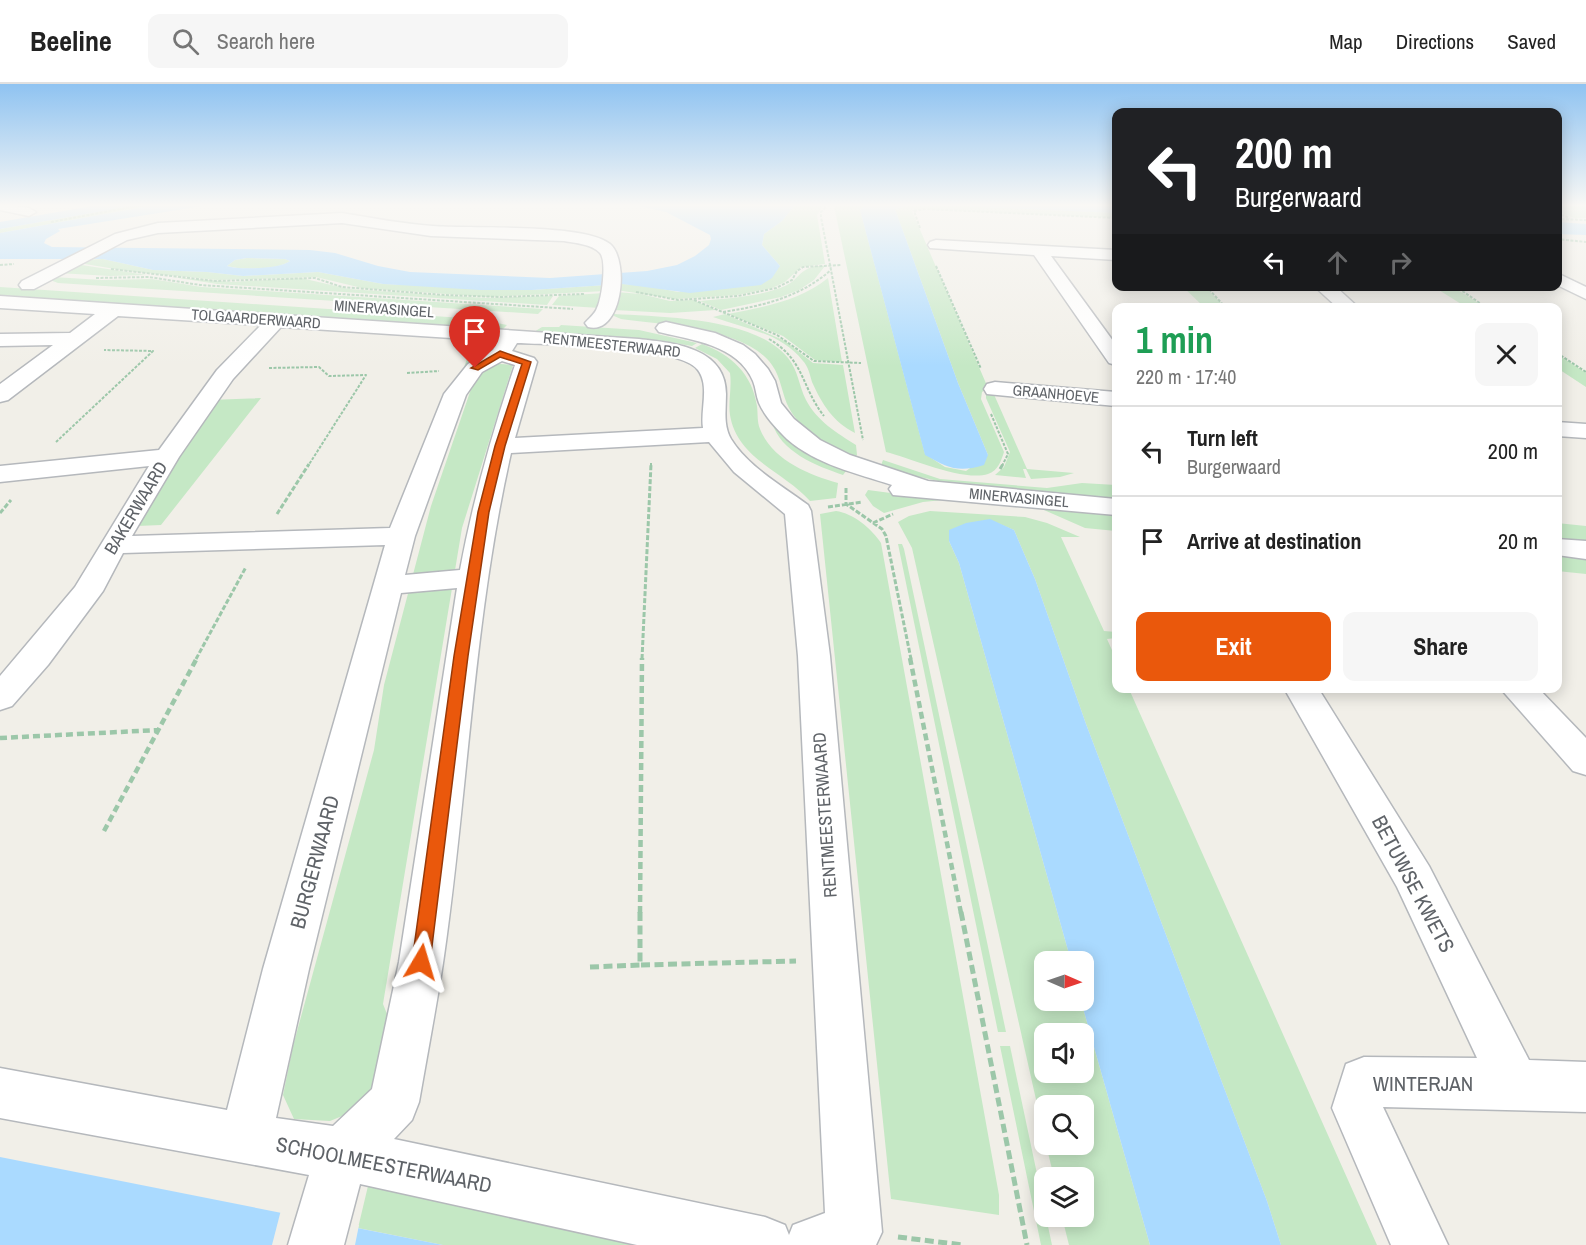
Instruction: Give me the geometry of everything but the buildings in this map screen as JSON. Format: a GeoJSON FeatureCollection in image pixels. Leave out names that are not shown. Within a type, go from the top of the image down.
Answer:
{"type":"FeatureCollection","features":[{"type":"Feature","properties":{"kind":"street"},"geometry":{"type":"LineString","coordinates":[[62,287],[19,284],[80,258]]}},
{"type":"Feature","properties":{"kind":"street"},"geometry":{"type":"LineString","coordinates":[[595,323],[606,311],[611,283],[612,258]]}},
{"type":"Feature","properties":{"kind":"street"},"geometry":{"type":"LineString","coordinates":[[1044,258],[1112,353]]}},
{"type":"Feature","properties":{"kind":"street"},"geometry":{"type":"LineString","coordinates":[[1562,277],[1586,278]]}},
{"type":"Feature","properties":{"kind":"street"},"geometry":{"type":"LineString","coordinates":[[1562,280],[1586,294]]}},
{"type":"Feature","properties":{"kind":"street"},"geometry":{"type":"LineString","coordinates":[[1329,291],[1344,303]]}},
{"type":"Feature","properties":{"kind":"street","name":"TOLGAARDERWAARD"},"geometry":{"type":"LineString","coordinates":[[0,302],[514,336]]}},
{"type":"Feature","properties":{"kind":"street"},"geometry":{"type":"LineString","coordinates":[[0,395],[113,310]]}},
{"type":"Feature","properties":{"kind":"street","name":"BAKERWAARD"},"geometry":{"type":"LineString","coordinates":[[1,697],[88,591],[113,545],[167,457],[225,375],[276,321]]}},
{"type":"Feature","properties":{"kind":"street"},"geometry":{"type":"LineString","coordinates":[[316,1245],[337,1170],[394,1102],[421,962],[484,512],[500,446],[527,362],[514,336],[595,323],[615,324]]}},
{"type":"Feature","properties":{"kind":"street","name":"MINERVASINGEL"},"geometry":{"type":"LineString","coordinates":[[646,326],[668,328],[714,340],[746,358],[761,376],[770,402],[766,429],[774,444],[810,468],[854,489],[923,488],[1112,507]]}},
{"type":"Feature","properties":{"kind":"street","name":"RENTMEESTERWAARD"},"geometry":{"type":"LineString","coordinates":[[514,336],[639,345],[690,354],[706,363],[712,372],[715,391],[713,417],[716,435],[727,453],[798,511],[814,656],[835,960],[834,1238]]}},
{"type":"Feature","properties":{"kind":"street","name":"BURGERWAARD"},"geometry":{"type":"LineString","coordinates":[[245,1139],[286,969],[334,794],[387,585],[402,536],[455,394],[475,368],[514,336]]}},
{"type":"Feature","properties":{"kind":"street"},"geometry":{"type":"LineString","coordinates":[[0,340],[65,345]]}},
{"type":"Feature","properties":{"kind":"street","name":"GRAANHOEVE"},"geometry":{"type":"LineString","coordinates":[[995,389],[1112,399]]}},
{"type":"Feature","properties":{"kind":"street"},"geometry":{"type":"LineString","coordinates":[[1562,429],[1586,431]]}},
{"type":"Feature","properties":{"kind":"street"},"geometry":{"type":"LineString","coordinates":[[500,446],[716,435]]}},
{"type":"Feature","properties":{"kind":"street"},"geometry":{"type":"LineString","coordinates":[[0,474],[167,457]]}},
{"type":"Feature","properties":{"kind":"street"},"geometry":{"type":"LineString","coordinates":[[113,545],[402,536]]}},
{"type":"Feature","properties":{"kind":"street"},"geometry":{"type":"LineString","coordinates":[[1562,548],[1586,550]]}},
{"type":"Feature","properties":{"kind":"street"},"geometry":{"type":"LineString","coordinates":[[387,585],[473,578]]}},
{"type":"Feature","properties":{"kind":"street","name":"BETUWSE KWETS"},"geometry":{"type":"LineString","coordinates":[[1304,693],[1414,878],[1515,1085]]}},
{"type":"Feature","properties":{"kind":"street"},"geometry":{"type":"LineString","coordinates":[[1522,693],[1586,761]]}},
{"type":"Feature","properties":{"kind":"street","name":"WINTERJAN"},"geometry":{"type":"LineString","coordinates":[[1420,1245],[1357,1108],[1364,1082],[1586,1087]]}},
{"type":"Feature","properties":{"kind":"street","name":"SCHOOLMEESTERWAARD"},"geometry":{"type":"LineString","coordinates":[[0,1093],[245,1139],[337,1170],[765,1245]]}},
{"type":"Feature","properties":{"kind":"path"},"geometry":{"type":"LineString","coordinates":[[829,258],[865,446],[854,489],[886,536],[1027,1245]]}},
{"type":"Feature","properties":{"kind":"path"},"geometry":{"type":"LineString","coordinates":[[0,265],[71,263],[118,271],[215,280],[315,278],[342,287],[483,297],[556,295],[611,283],[639,293],[678,300],[693,300],[738,296],[776,288],[792,280],[797,271],[803,267],[841,265]]}},
{"type":"Feature","properties":{"kind":"path"},"geometry":{"type":"LineString","coordinates":[[715,313],[759,306],[790,297],[821,280],[831,269]]}},
{"type":"Feature","properties":{"kind":"path"},"geometry":{"type":"LineString","coordinates":[[1211,291],[1221,303]]}},
{"type":"Feature","properties":{"kind":"path"},"geometry":{"type":"LineString","coordinates":[[1462,291],[1480,303]]}},
{"type":"Feature","properties":{"kind":"path"},"geometry":{"type":"LineString","coordinates":[[514,336],[542,314],[556,295]]}},
{"type":"Feature","properties":{"kind":"path"},"geometry":{"type":"LineString","coordinates":[[693,300],[777,335],[814,361],[861,363]]}},
{"type":"Feature","properties":{"kind":"path"},"geometry":{"type":"LineString","coordinates":[[0,513],[62,434],[153,351],[65,345]]}},
{"type":"Feature","properties":{"kind":"path"},"geometry":{"type":"LineString","coordinates":[[1562,356],[1586,372]]}},
{"type":"Feature","properties":{"kind":"path"},"geometry":{"type":"LineString","coordinates":[[407,373],[448,371]]}},
{"type":"Feature","properties":{"kind":"path"},"geometry":{"type":"LineString","coordinates":[[990,411],[1008,453],[1002,468],[994,474]]}},
{"type":"Feature","properties":{"kind":"path"},"geometry":{"type":"LineString","coordinates":[[640,965],[642,627],[651,438]]}},
{"type":"Feature","properties":{"kind":"path"},"geometry":{"type":"LineString","coordinates":[[0,738],[158,730]]}},
{"type":"Feature","properties":{"kind":"path"},"geometry":{"type":"LineString","coordinates":[[590,967],[835,960]]}},
{"type":"Feature","properties":{"kind":"path"},"geometry":{"type":"LineString","coordinates":[[834,1238],[963,1245]]}},
{"type":"Feature","properties":{"kind":"green space"},"geometry":{"type":"Polygon","coordinates":[[[254,258],[290,261],[277,266],[260,268],[227,266],[235,260],[254,258]]]}},
{"type":"Feature","properties":{"kind":"green space"},"geometry":{"type":"Polygon","coordinates":[[[773,258],[824,258],[825,264],[801,267],[785,282],[772,288],[737,295],[676,299],[616,290],[619,284],[622,284],[643,285],[678,292],[780,266],[773,258]]]}},
{"type":"Feature","properties":{"kind":"green space"},"geometry":{"type":"Polygon","coordinates":[[[845,258],[873,258],[925,454],[945,467],[966,471],[988,455],[958,383],[913,258],[932,258],[988,388],[982,392],[981,399],[1004,452],[994,471],[978,476],[952,472],[886,452],[845,258]]]}},
{"type":"Feature","properties":{"kind":"green space"},"geometry":{"type":"Polygon","coordinates":[[[103,259],[153,270],[243,276],[318,272],[383,284],[532,290],[606,285],[605,291],[488,297],[362,288],[316,277],[217,280],[127,271],[79,263],[85,260],[103,259]]]}},
{"type":"Feature","properties":{"kind":"green space"},"geometry":{"type":"Polygon","coordinates":[[[75,264],[147,275],[110,276],[58,273],[75,264]]]}},
{"type":"Feature","properties":{"kind":"green space"},"geometry":{"type":"Polygon","coordinates":[[[815,266],[825,266],[814,280],[799,290],[781,297],[721,310],[700,301],[775,290],[790,284],[805,270],[815,266]]]}},
{"type":"Feature","properties":{"kind":"green space"},"geometry":{"type":"Polygon","coordinates":[[[53,277],[102,280],[152,279],[202,287],[543,309],[538,314],[58,283],[50,280],[53,277]]]}},
{"type":"Feature","properties":{"kind":"green space"},"geometry":{"type":"Polygon","coordinates":[[[172,277],[232,282],[301,278],[349,289],[486,298],[553,296],[547,305],[217,284],[172,277]]]}},
{"type":"Feature","properties":{"kind":"green space"},"geometry":{"type":"Polygon","coordinates":[[[828,278],[842,362],[815,360],[783,336],[728,314],[793,298],[828,278]]]}},
{"type":"Feature","properties":{"kind":"green space"},"geometry":{"type":"Polygon","coordinates":[[[0,287],[493,320],[492,322],[507,325],[502,330],[487,330],[0,295],[0,287]]]}},
{"type":"Feature","properties":{"kind":"green space"},"geometry":{"type":"Polygon","coordinates":[[[1187,291],[1209,291],[1221,303],[1200,303],[1187,291]]]}},
{"type":"Feature","properties":{"kind":"green space"},"geometry":{"type":"Polygon","coordinates":[[[1440,291],[1459,291],[1479,303],[1460,303],[1440,291]]]}},
{"type":"Feature","properties":{"kind":"green space"},"geometry":{"type":"Polygon","coordinates":[[[616,292],[641,294],[670,301],[693,300],[716,310],[670,313],[614,310],[616,292]]]}},
{"type":"Feature","properties":{"kind":"green space"},"geometry":{"type":"Polygon","coordinates":[[[604,293],[600,308],[552,305],[559,296],[604,293]]]}},
{"type":"Feature","properties":{"kind":"green space"},"geometry":{"type":"Polygon","coordinates":[[[614,314],[707,322],[754,334],[773,344],[788,358],[804,395],[816,414],[828,426],[856,445],[857,455],[854,458],[835,449],[802,425],[789,408],[772,365],[759,352],[723,335],[680,326],[621,319],[614,314]]]}},
{"type":"Feature","properties":{"kind":"green space"},"geometry":{"type":"Polygon","coordinates":[[[725,314],[785,341],[813,363],[843,365],[855,433],[847,429],[829,412],[812,382],[806,365],[794,351],[773,337],[713,317],[725,314]]]}},
{"type":"Feature","properties":{"kind":"green space"},"geometry":{"type":"Polygon","coordinates":[[[561,325],[639,330],[697,343],[692,346],[662,341],[534,332],[542,327],[561,325]]]}},
{"type":"Feature","properties":{"kind":"green space"},"geometry":{"type":"Polygon","coordinates":[[[482,339],[496,340],[496,344],[459,382],[470,350],[482,339]]]}},
{"type":"Feature","properties":{"kind":"green space"},"geometry":{"type":"Polygon","coordinates":[[[702,344],[723,354],[745,375],[751,384],[760,429],[773,449],[782,458],[804,471],[838,483],[836,498],[810,501],[763,464],[742,443],[734,430],[730,415],[730,373],[717,359],[695,348],[702,344]]]}},
{"type":"Feature","properties":{"kind":"green space"},"geometry":{"type":"Polygon","coordinates":[[[1562,357],[1586,373],[1586,387],[1562,371],[1562,357]]]}},
{"type":"Feature","properties":{"kind":"green space"},"geometry":{"type":"Polygon","coordinates":[[[491,363],[513,365],[462,528],[383,1004],[389,1019],[374,1089],[352,1112],[330,1121],[294,1119],[283,1095],[293,1046],[374,750],[384,685],[431,506],[476,377],[491,363]]]}},
{"type":"Feature","properties":{"kind":"green space"},"geometry":{"type":"Polygon","coordinates":[[[992,390],[1027,469],[1074,473],[1060,477],[1031,479],[1026,469],[1023,469],[1026,478],[995,475],[1004,467],[1010,452],[986,398],[986,394],[992,390]]]}},
{"type":"Feature","properties":{"kind":"green space"},"geometry":{"type":"Polygon","coordinates":[[[261,398],[161,525],[137,526],[210,400],[261,398]]]}},
{"type":"Feature","properties":{"kind":"green space"},"geometry":{"type":"Polygon","coordinates":[[[772,422],[849,467],[843,475],[811,462],[791,450],[783,442],[772,422]]]}},
{"type":"Feature","properties":{"kind":"green space"},"geometry":{"type":"Polygon","coordinates":[[[883,460],[940,479],[1047,488],[1082,483],[1112,485],[1112,499],[947,483],[880,468],[883,460]]]}},
{"type":"Feature","properties":{"kind":"green space"},"geometry":{"type":"Polygon","coordinates":[[[868,490],[943,500],[923,502],[884,513],[873,506],[865,495],[868,490]]]}},
{"type":"Feature","properties":{"kind":"green space"},"geometry":{"type":"Polygon","coordinates":[[[1044,508],[1112,514],[1112,531],[1085,528],[1044,508]]]}},
{"type":"Feature","properties":{"kind":"green space"},"geometry":{"type":"Polygon","coordinates":[[[836,511],[849,515],[862,523],[881,543],[999,1195],[999,1215],[891,1199],[820,514],[836,511]]]}},
{"type":"Feature","properties":{"kind":"green space"},"geometry":{"type":"Polygon","coordinates":[[[930,511],[1025,517],[1047,523],[1080,537],[1061,537],[1104,631],[1112,632],[1112,638],[1107,639],[1112,650],[1112,693],[1131,693],[1377,1245],[1281,1245],[1267,1201],[1086,724],[1035,579],[1014,530],[990,520],[949,541],[959,563],[1068,951],[1034,951],[1034,1011],[1084,1011],[1087,1023],[1034,1023],[1034,1083],[1094,1083],[1094,1047],[1150,1245],[1069,1245],[1064,1227],[1094,1227],[1094,1167],[1052,1167],[1048,1155],[1094,1155],[1094,1095],[1035,1095],[912,548],[898,522],[909,516],[930,511]]]}},
{"type":"Feature","properties":{"kind":"green space"},"geometry":{"type":"Polygon","coordinates":[[[1562,524],[1586,526],[1586,541],[1562,539],[1562,524]]]}},
{"type":"Feature","properties":{"kind":"green space"},"geometry":{"type":"Polygon","coordinates":[[[898,544],[902,544],[904,549],[1006,1032],[998,1032],[898,544]]]}},
{"type":"Feature","properties":{"kind":"green space"},"geometry":{"type":"Polygon","coordinates":[[[1562,556],[1586,558],[1586,574],[1562,572],[1562,556]]]}},
{"type":"Feature","properties":{"kind":"green space"},"geometry":{"type":"Polygon","coordinates":[[[1000,1046],[1010,1046],[1036,1167],[1034,1211],[1000,1046]]]}},
{"type":"Feature","properties":{"kind":"green space"},"geometry":{"type":"Polygon","coordinates":[[[368,1186],[670,1245],[443,1245],[358,1228],[368,1186]]]}},
{"type":"Feature","properties":{"kind":"green space"},"geometry":{"type":"Polygon","coordinates":[[[1037,1227],[1048,1227],[1052,1245],[1041,1245],[1037,1227]]]}},
{"type":"Feature","properties":{"kind":"water"},"geometry":{"type":"Polygon","coordinates":[[[246,258],[235,260],[227,266],[250,268],[278,266],[290,261],[254,258],[352,258],[410,272],[550,278],[647,271],[677,265],[691,258],[773,258],[780,266],[772,278],[761,285],[690,293],[622,284],[532,290],[480,290],[383,284],[318,272],[243,276],[153,270],[103,259],[0,259],[246,258]]]}},
{"type":"Feature","properties":{"kind":"water"},"geometry":{"type":"Polygon","coordinates":[[[873,258],[913,258],[958,383],[988,455],[984,465],[960,469],[940,463],[925,455],[873,258]]]}},
{"type":"Feature","properties":{"kind":"water"},"geometry":{"type":"Polygon","coordinates":[[[990,519],[1014,530],[1035,579],[1086,724],[1267,1201],[1281,1245],[1150,1245],[1094,1047],[1094,1023],[1087,1023],[1084,1011],[1094,1011],[1094,951],[1068,951],[959,563],[949,541],[949,530],[966,523],[990,519]]]}},
{"type":"Feature","properties":{"kind":"water"},"geometry":{"type":"Polygon","coordinates":[[[0,1157],[443,1245],[0,1245],[0,1157]]]}},
{"type":"Feature","properties":{"kind":"pier"},"geometry":{"type":"Polygon","coordinates":[[[281,1210],[359,1225],[355,1245],[272,1245],[281,1210]]]}},
{"type":"Feature","properties":{"kind":"route"},"geometry":{"type":"LineString","coordinates":[[421,962],[461,656],[484,512],[500,446],[527,362],[500,354],[475,368]]}}]}
